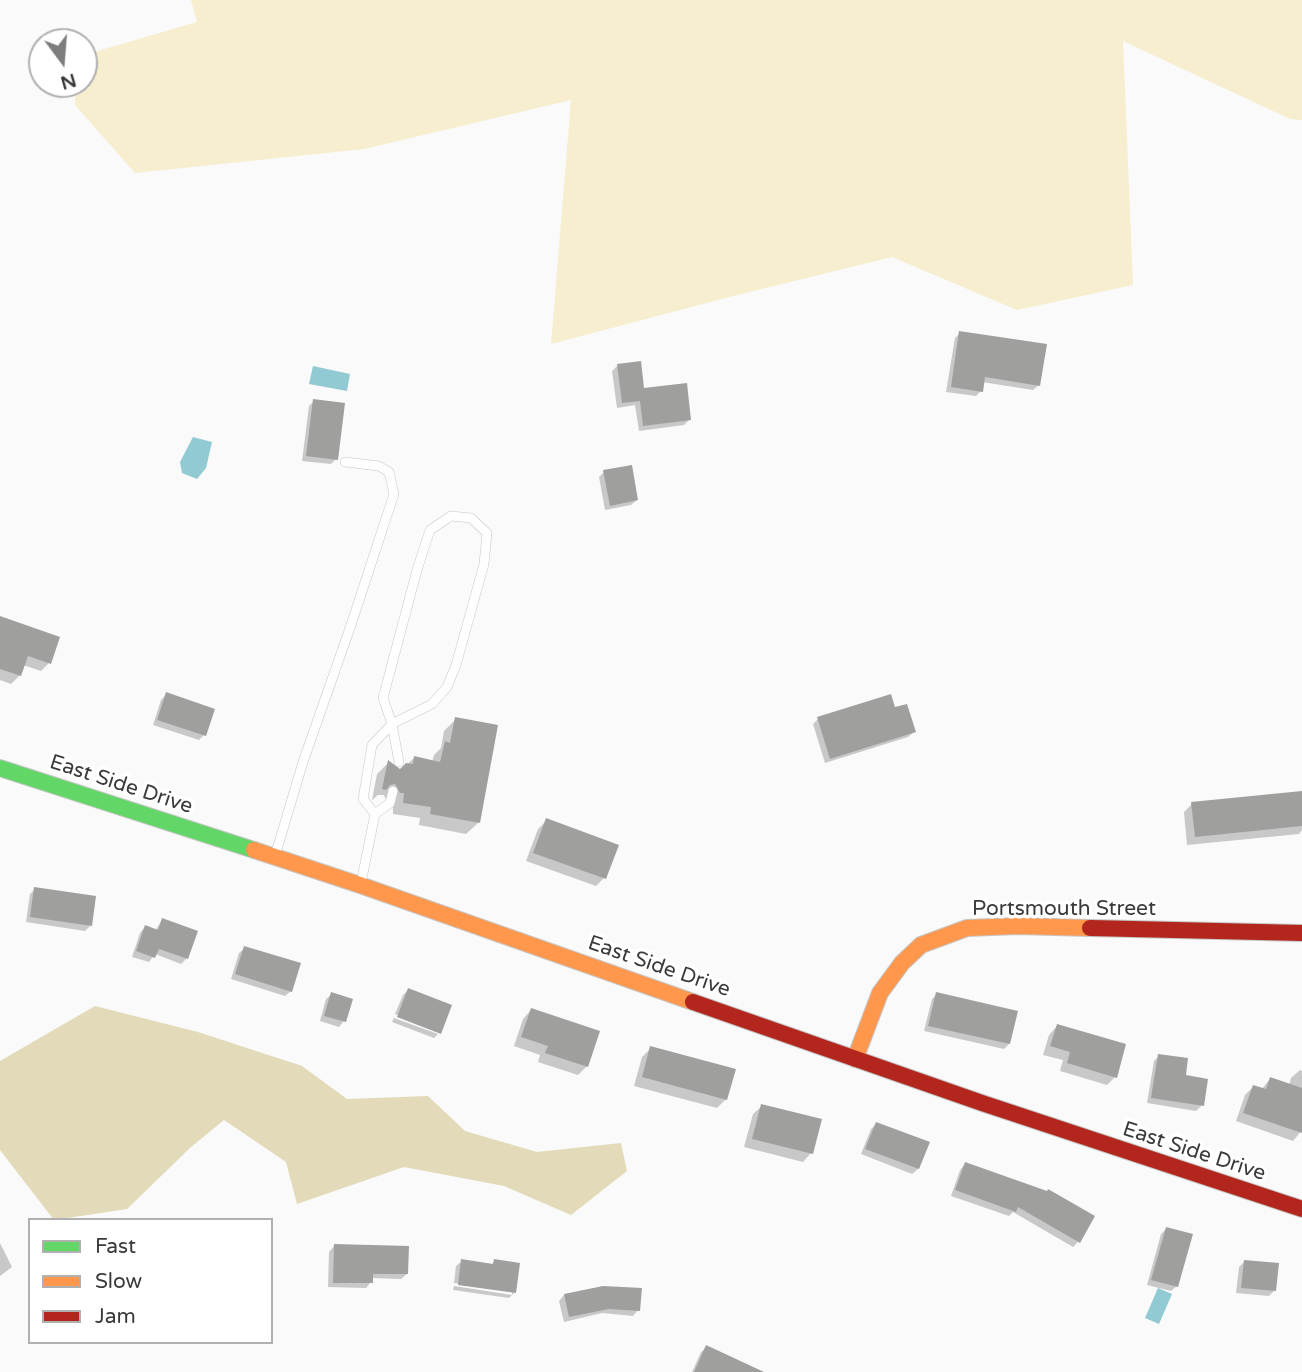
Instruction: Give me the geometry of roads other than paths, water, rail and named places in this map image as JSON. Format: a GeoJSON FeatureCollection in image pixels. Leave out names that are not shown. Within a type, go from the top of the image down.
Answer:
{"type":"FeatureCollection","features":[{"type":"Feature","properties":{"kind":"main road","name":"East Side Drive"},"geometry":{"type":"LineString","coordinates":[[0,769],[360,885],[855,1059],[1302,1209]]}},
{"type":"Feature","properties":{"kind":"main road","name":"Portsmouth Street"},"geometry":{"type":"LineString","coordinates":[[855,1059],[880,993],[902,963],[921,945],[967,928],[1018,926],[1302,933]]}},
{"type":"Feature","properties":{"kind":"lane"},"geometry":{"type":"LineString","coordinates":[[275,857],[303,762],[394,494],[389,472],[379,466],[345,462]]}},
{"type":"Feature","properties":{"kind":"lane"},"geometry":{"type":"LineString","coordinates":[[375,814],[363,799],[372,745],[392,724],[432,704],[447,687],[456,665],[484,564],[488,533],[471,518],[451,516],[430,530],[417,570],[383,698],[392,724],[399,762]]}},
{"type":"Feature","properties":{"kind":"lane"},"geometry":{"type":"LineString","coordinates":[[360,885],[375,814],[390,803],[393,791]]}},
{"type":"Feature","properties":{"kind":"water"},"geometry":{"type":"Polygon","coordinates":[[[313,366],[350,374],[347,391],[309,384],[313,366]]]}},
{"type":"Feature","properties":{"kind":"water"},"geometry":{"type":"Polygon","coordinates":[[[193,437],[212,442],[206,468],[197,479],[182,473],[180,462],[193,437]]]}},
{"type":"Feature","properties":{"kind":"water"},"geometry":{"type":"Polygon","coordinates":[[[1158,1288],[1172,1294],[1159,1324],[1145,1318],[1158,1288]]]}}]}
